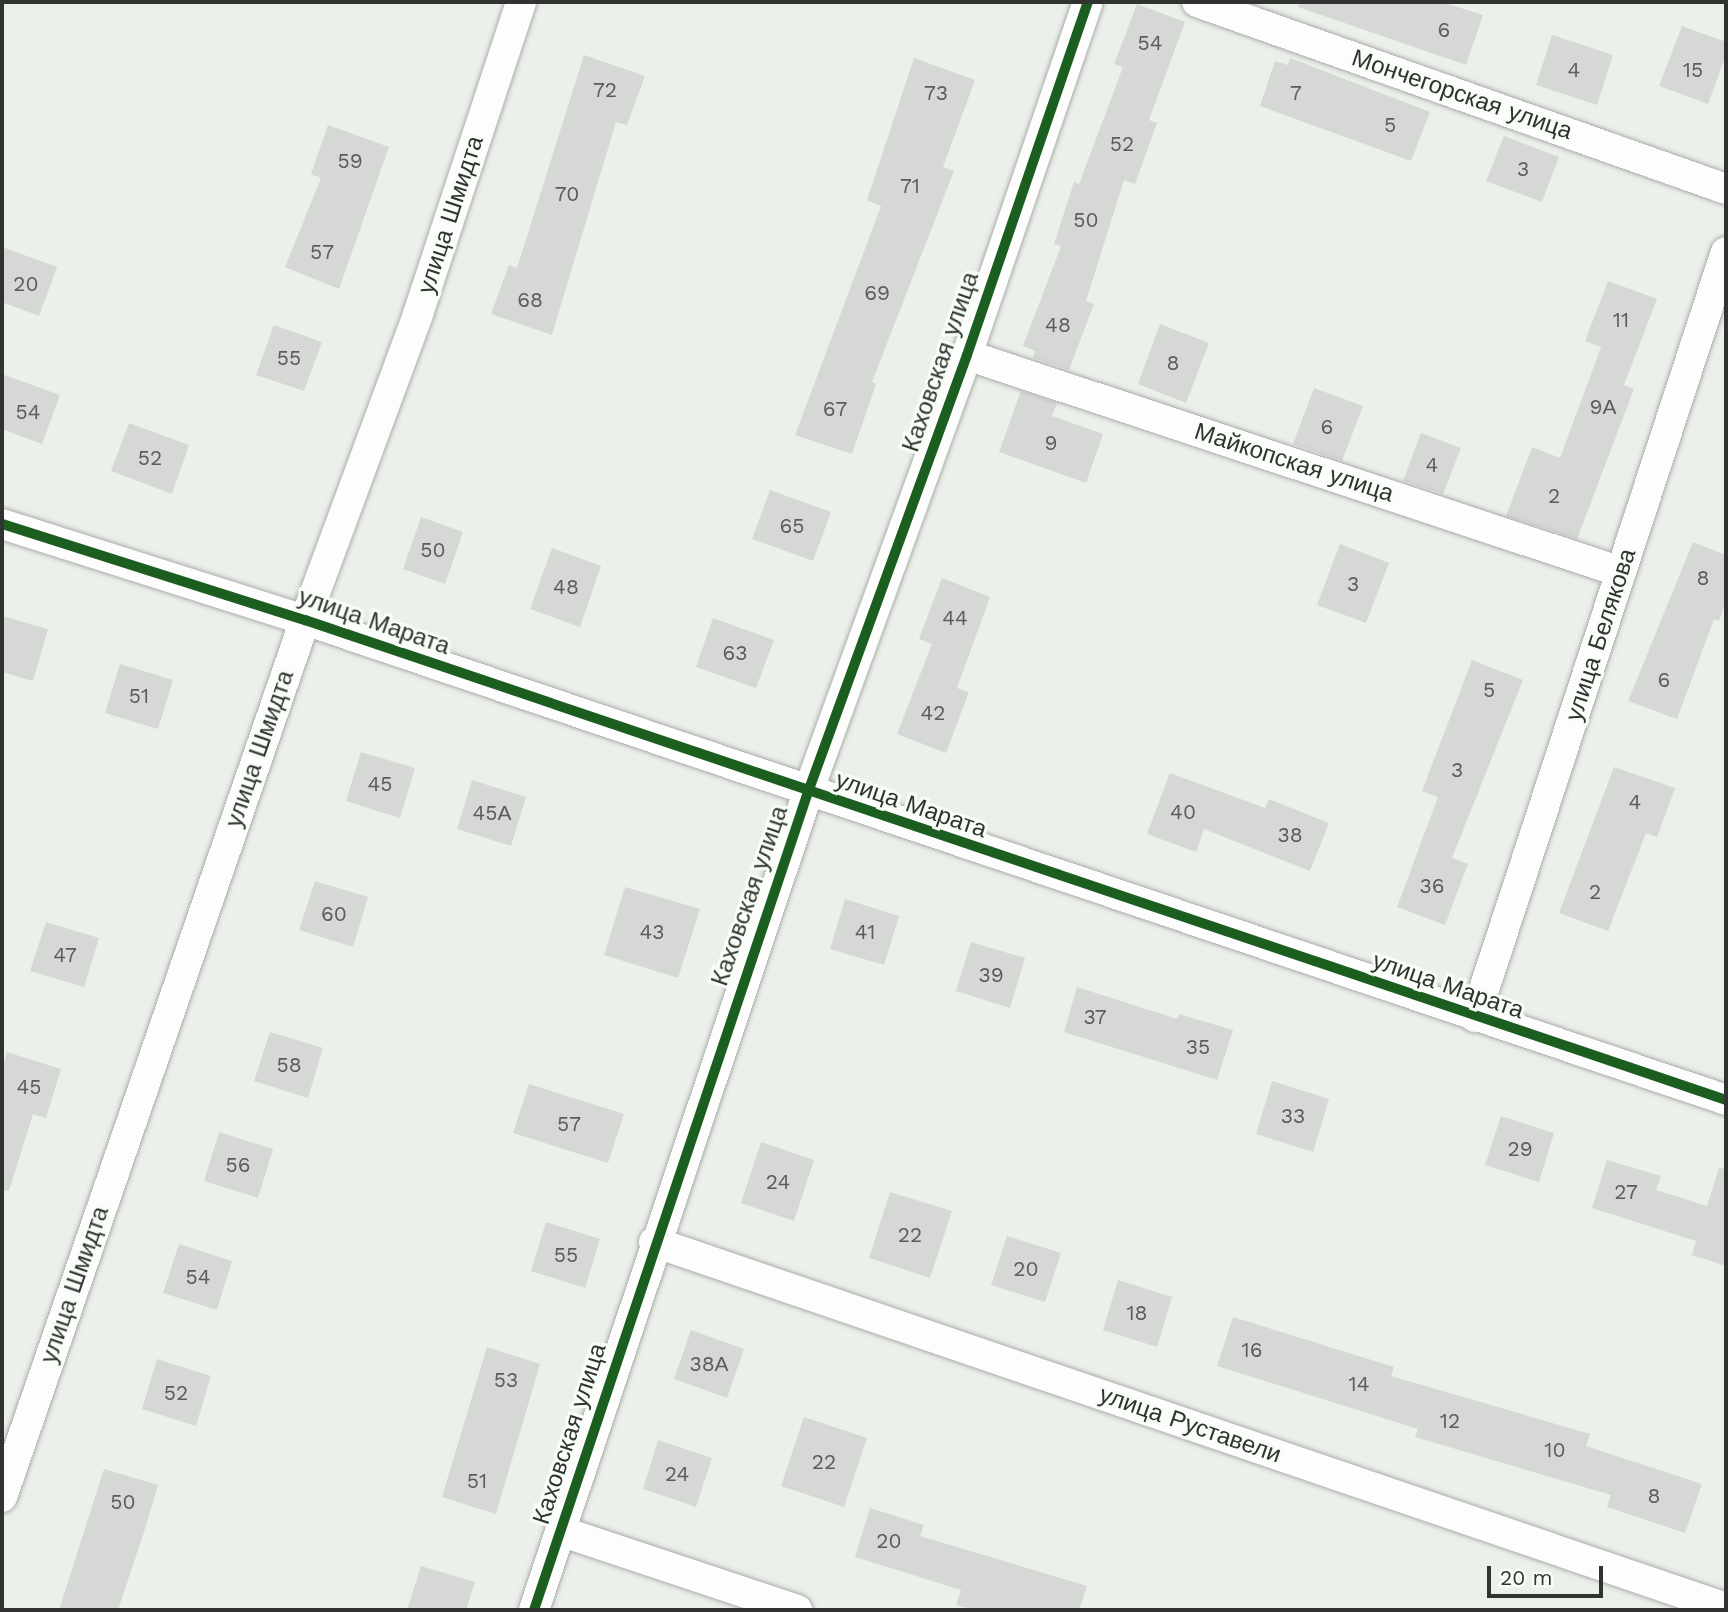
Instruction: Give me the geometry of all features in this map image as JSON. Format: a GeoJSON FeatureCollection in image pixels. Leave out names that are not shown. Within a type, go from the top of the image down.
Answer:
{"type":"FeatureCollection","features":[{"type":"Feature","properties":{"kind":"street","name":"улица Шмидта"},"geometry":{"type":"LineString","coordinates":[[2,1497],[305,620],[418,314],[521,2]]}},
{"type":"Feature","properties":{"kind":"street","name":"Каховская улица"},"geometry":{"type":"LineString","coordinates":[[534,1610],[654,1242],[808,792],[967,355],[1088,2]]}},
{"type":"Feature","properties":{"kind":"street","name":"Мончегорская улица"},"geometry":{"type":"LineString","coordinates":[[1197,2],[1726,189]]}},
{"type":"Feature","properties":{"kind":"street","name":"улица Белякова"},"geometry":{"type":"LineString","coordinates":[[1475,1017],[1726,252]]}},
{"type":"Feature","properties":{"kind":"street","name":"Майкопская улица"},"geometry":{"type":"LineString","coordinates":[[967,355],[1621,572]]}},
{"type":"Feature","properties":{"kind":"street","name":"улица Марата"},"geometry":{"type":"LineString","coordinates":[[2,524],[305,620],[1726,1100]]}},
{"type":"Feature","properties":{"kind":"street","name":"улица Руставели"},"geometry":{"type":"LineString","coordinates":[[654,1242],[1726,1608]]}},
{"type":"Feature","properties":{"kind":"street"},"geometry":{"type":"LineString","coordinates":[[560,1531],[797,1610]]}},
{"type":"Feature","properties":{"kind":"building"},"geometry":{"type":"Polygon","coordinates":[[[1299,2],[1442,2],[1483,15],[1466,65],[1298,7],[1299,2]]]}},
{"type":"Feature","properties":{"kind":"building"},"geometry":{"type":"Polygon","coordinates":[[[1137,4],[1185,22],[1149,120],[1157,123],[1135,184],[1124,180],[1086,301],[1094,304],[1069,370],[1033,358],[1035,351],[1023,346],[1061,246],[1054,244],[1074,182],[1079,184],[1123,67],[1114,64],[1137,4]]]}},
{"type":"Feature","properties":{"kind":"building"},"geometry":{"type":"Polygon","coordinates":[[[1682,26],[1726,42],[1726,55],[1708,104],[1659,86],[1682,26]]]}},
{"type":"Feature","properties":{"kind":"building"},"geometry":{"type":"Polygon","coordinates":[[[1552,35],[1613,55],[1597,105],[1536,85],[1552,35]]]}},
{"type":"Feature","properties":{"kind":"building"},"geometry":{"type":"Polygon","coordinates":[[[584,55],[645,76],[627,125],[616,122],[552,335],[491,314],[509,265],[517,268],[584,55]]]}},
{"type":"Feature","properties":{"kind":"building"},"geometry":{"type":"Polygon","coordinates":[[[914,58],[975,80],[943,167],[954,171],[872,382],[876,384],[852,454],[795,435],[881,206],[867,200],[914,58]]]}},
{"type":"Feature","properties":{"kind":"building"},"geometry":{"type":"Polygon","coordinates":[[[1290,58],[1430,112],[1411,161],[1260,106],[1275,61],[1288,65],[1290,58]]]}},
{"type":"Feature","properties":{"kind":"building"},"geometry":{"type":"Polygon","coordinates":[[[328,125],[389,147],[339,289],[285,267],[321,178],[311,174],[328,125]]]}},
{"type":"Feature","properties":{"kind":"building"},"geometry":{"type":"Polygon","coordinates":[[[1504,136],[1559,157],[1542,202],[1486,181],[1504,136]]]}},
{"type":"Feature","properties":{"kind":"building"},"geometry":{"type":"Polygon","coordinates":[[[2,247],[57,267],[39,316],[2,302],[2,247]]]}},
{"type":"Feature","properties":{"kind":"building"},"geometry":{"type":"Polygon","coordinates":[[[1608,281],[1657,299],[1624,385],[1634,389],[1577,539],[1506,516],[1532,447],[1560,458],[1601,347],[1585,341],[1608,281]]]}},
{"type":"Feature","properties":{"kind":"building"},"geometry":{"type":"Polygon","coordinates":[[[1160,324],[1209,343],[1186,403],[1138,384],[1160,324]]]}},
{"type":"Feature","properties":{"kind":"building"},"geometry":{"type":"Polygon","coordinates":[[[274,325],[322,342],[304,391],[256,375],[274,325]]]}},
{"type":"Feature","properties":{"kind":"building"},"geometry":{"type":"Polygon","coordinates":[[[2,374],[60,395],[42,444],[2,429],[2,374]]]}},
{"type":"Feature","properties":{"kind":"building"},"geometry":{"type":"Polygon","coordinates":[[[1314,388],[1363,406],[1342,461],[1293,444],[1314,388]]]}},
{"type":"Feature","properties":{"kind":"building"},"geometry":{"type":"Polygon","coordinates":[[[1021,391],[1057,403],[1052,416],[1103,434],[1086,483],[999,452],[1021,391]]]}},
{"type":"Feature","properties":{"kind":"building"},"geometry":{"type":"Polygon","coordinates":[[[129,423],[189,445],[172,494],[111,471],[129,423]]]}},
{"type":"Feature","properties":{"kind":"building"},"geometry":{"type":"Polygon","coordinates":[[[1421,433],[1461,448],[1443,494],[1403,481],[1421,433]]]}},
{"type":"Feature","properties":{"kind":"building"},"geometry":{"type":"Polygon","coordinates":[[[770,490],[831,512],[813,561],[752,539],[770,490]]]}},
{"type":"Feature","properties":{"kind":"building"},"geometry":{"type":"Polygon","coordinates":[[[421,517],[463,532],[445,584],[403,569],[421,517]]]}},
{"type":"Feature","properties":{"kind":"building"},"geometry":{"type":"Polygon","coordinates":[[[1693,542],[1726,555],[1726,602],[1719,621],[1714,619],[1677,719],[1628,701],[1693,542]]]}},
{"type":"Feature","properties":{"kind":"building"},"geometry":{"type":"Polygon","coordinates":[[[1340,544],[1389,563],[1366,623],[1317,605],[1340,544]]]}},
{"type":"Feature","properties":{"kind":"building"},"geometry":{"type":"Polygon","coordinates":[[[552,548],[601,566],[580,627],[530,609],[552,548]]]}},
{"type":"Feature","properties":{"kind":"building"},"geometry":{"type":"Polygon","coordinates":[[[942,578],[990,597],[957,688],[969,692],[946,753],[897,734],[932,644],[919,639],[942,578]]]}},
{"type":"Feature","properties":{"kind":"building"},"geometry":{"type":"Polygon","coordinates":[[[2,616],[48,629],[33,681],[2,672],[2,616]]]}},
{"type":"Feature","properties":{"kind":"building"},"geometry":{"type":"Polygon","coordinates":[[[713,618],[774,640],[756,688],[696,667],[713,618]]]}},
{"type":"Feature","properties":{"kind":"building"},"geometry":{"type":"Polygon","coordinates":[[[1472,660],[1523,680],[1452,858],[1468,864],[1445,925],[1397,907],[1438,797],[1422,791],[1472,660]]]}},
{"type":"Feature","properties":{"kind":"building"},"geometry":{"type":"Polygon","coordinates":[[[120,664],[173,680],[158,729],[105,713],[120,664]]]}},
{"type":"Feature","properties":{"kind":"building"},"geometry":{"type":"Polygon","coordinates":[[[361,752],[415,768],[400,818],[346,801],[361,752]]]}},
{"type":"Feature","properties":{"kind":"building"},"geometry":{"type":"Polygon","coordinates":[[[1614,767],[1675,788],[1657,837],[1646,833],[1608,931],[1559,913],[1614,767]]]}},
{"type":"Feature","properties":{"kind":"building"},"geometry":{"type":"Polygon","coordinates":[[[1170,773],[1265,808],[1269,799],[1329,823],[1310,871],[1204,829],[1196,852],[1147,834],[1170,773]]]}},
{"type":"Feature","properties":{"kind":"building"},"geometry":{"type":"Polygon","coordinates":[[[472,780],[526,797],[511,846],[457,829],[472,780]]]}},
{"type":"Feature","properties":{"kind":"building"},"geometry":{"type":"Polygon","coordinates":[[[315,881],[368,897],[353,947],[299,930],[315,881]]]}},
{"type":"Feature","properties":{"kind":"building"},"geometry":{"type":"Polygon","coordinates":[[[625,887],[700,909],[678,978],[604,955],[625,887]]]}},
{"type":"Feature","properties":{"kind":"building"},"geometry":{"type":"Polygon","coordinates":[[[845,899],[899,916],[884,965],[830,949],[845,899]]]}},
{"type":"Feature","properties":{"kind":"building"},"geometry":{"type":"Polygon","coordinates":[[[46,922],[99,938],[84,987],[30,971],[46,922]]]}},
{"type":"Feature","properties":{"kind":"building"},"geometry":{"type":"Polygon","coordinates":[[[971,942],[1025,958],[1010,1008],[956,991],[971,942]]]}},
{"type":"Feature","properties":{"kind":"building"},"geometry":{"type":"Polygon","coordinates":[[[1077,987],[1177,1019],[1179,1014],[1233,1030],[1217,1080],[1064,1032],[1077,987]]]}},
{"type":"Feature","properties":{"kind":"building"},"geometry":{"type":"Polygon","coordinates":[[[270,1032],[323,1048],[308,1098],[254,1081],[270,1032]]]}},
{"type":"Feature","properties":{"kind":"building"},"geometry":{"type":"Polygon","coordinates":[[[7,1052],[61,1069],[46,1118],[33,1114],[9,1191],[2,1190],[2,1070],[7,1052]]]}},
{"type":"Feature","properties":{"kind":"building"},"geometry":{"type":"Polygon","coordinates":[[[1272,1081],[1329,1099],[1313,1152],[1256,1134],[1272,1081]]]}},
{"type":"Feature","properties":{"kind":"building"},"geometry":{"type":"Polygon","coordinates":[[[529,1084],[624,1114],[608,1163],[513,1133],[529,1084]]]}},
{"type":"Feature","properties":{"kind":"building"},"geometry":{"type":"Polygon","coordinates":[[[1501,1116],[1554,1133],[1539,1182],[1485,1165],[1501,1116]]]}},
{"type":"Feature","properties":{"kind":"building"},"geometry":{"type":"Polygon","coordinates":[[[219,1132],[273,1149],[258,1198],[204,1181],[219,1132]]]}},
{"type":"Feature","properties":{"kind":"building"},"geometry":{"type":"Polygon","coordinates":[[[761,1142],[814,1160],[794,1221],[741,1203],[761,1142]]]}},
{"type":"Feature","properties":{"kind":"building"},"geometry":{"type":"Polygon","coordinates":[[[1607,1160],[1661,1176],[1656,1190],[1707,1206],[1719,1168],[1726,1169],[1726,1266],[1692,1255],[1696,1241],[1592,1208],[1607,1160]]]}},
{"type":"Feature","properties":{"kind":"building"},"geometry":{"type":"Polygon","coordinates":[[[890,1192],[952,1211],[930,1278],[869,1258],[890,1192]]]}},
{"type":"Feature","properties":{"kind":"building"},"geometry":{"type":"Polygon","coordinates":[[[546,1222],[600,1239],[585,1288],[531,1271],[546,1222]]]}},
{"type":"Feature","properties":{"kind":"building"},"geometry":{"type":"Polygon","coordinates":[[[1007,1236],[1061,1253],[1045,1302],[991,1285],[1007,1236]]]}},
{"type":"Feature","properties":{"kind":"building"},"geometry":{"type":"Polygon","coordinates":[[[179,1244],[232,1261],[217,1310],[163,1293],[179,1244]]]}},
{"type":"Feature","properties":{"kind":"building"},"geometry":{"type":"Polygon","coordinates":[[[1118,1280],[1172,1297],[1157,1347],[1103,1330],[1118,1280]]]}},
{"type":"Feature","properties":{"kind":"building"},"geometry":{"type":"Polygon","coordinates":[[[1233,1317],[1394,1367],[1391,1376],[1590,1434],[1586,1446],[1702,1484],[1685,1533],[1607,1507],[1611,1495],[1415,1437],[1418,1429],[1217,1366],[1233,1317]]]}},
{"type":"Feature","properties":{"kind":"building"},"geometry":{"type":"Polygon","coordinates":[[[691,1330],[744,1349],[727,1398],[674,1379],[691,1330]]]}},
{"type":"Feature","properties":{"kind":"building"},"geometry":{"type":"Polygon","coordinates":[[[487,1347],[540,1364],[496,1514],[442,1497],[487,1347]]]}},
{"type":"Feature","properties":{"kind":"building"},"geometry":{"type":"Polygon","coordinates":[[[157,1359],[211,1376],[196,1426],[142,1409],[157,1359]]]}},
{"type":"Feature","properties":{"kind":"building"},"geometry":{"type":"Polygon","coordinates":[[[804,1417],[867,1438],[844,1507],[781,1486],[804,1417]]]}},
{"type":"Feature","properties":{"kind":"building"},"geometry":{"type":"Polygon","coordinates":[[[658,1440],[712,1458],[696,1507],[643,1489],[658,1440]]]}},
{"type":"Feature","properties":{"kind":"building"},"geometry":{"type":"Polygon","coordinates":[[[104,1469],[158,1485],[143,1535],[118,1610],[59,1610],[104,1469]]]}},
{"type":"Feature","properties":{"kind":"building"},"geometry":{"type":"Polygon","coordinates":[[[870,1508],[924,1525],[920,1536],[1087,1586],[1079,1610],[974,1610],[956,1605],[961,1590],[855,1557],[870,1508]]]}},
{"type":"Feature","properties":{"kind":"building"},"geometry":{"type":"Polygon","coordinates":[[[421,1566],[475,1582],[466,1610],[407,1610],[421,1566]]]}},
{"type":"Feature","properties":{"kind":"cycle path"},"geometry":{"type":"LineString","coordinates":[[534,1610],[808,792],[967,355],[1088,2]]}},
{"type":"Feature","properties":{"kind":"cycle path"},"geometry":{"type":"LineString","coordinates":[[2,524],[305,620],[1726,1100]]}}]}
